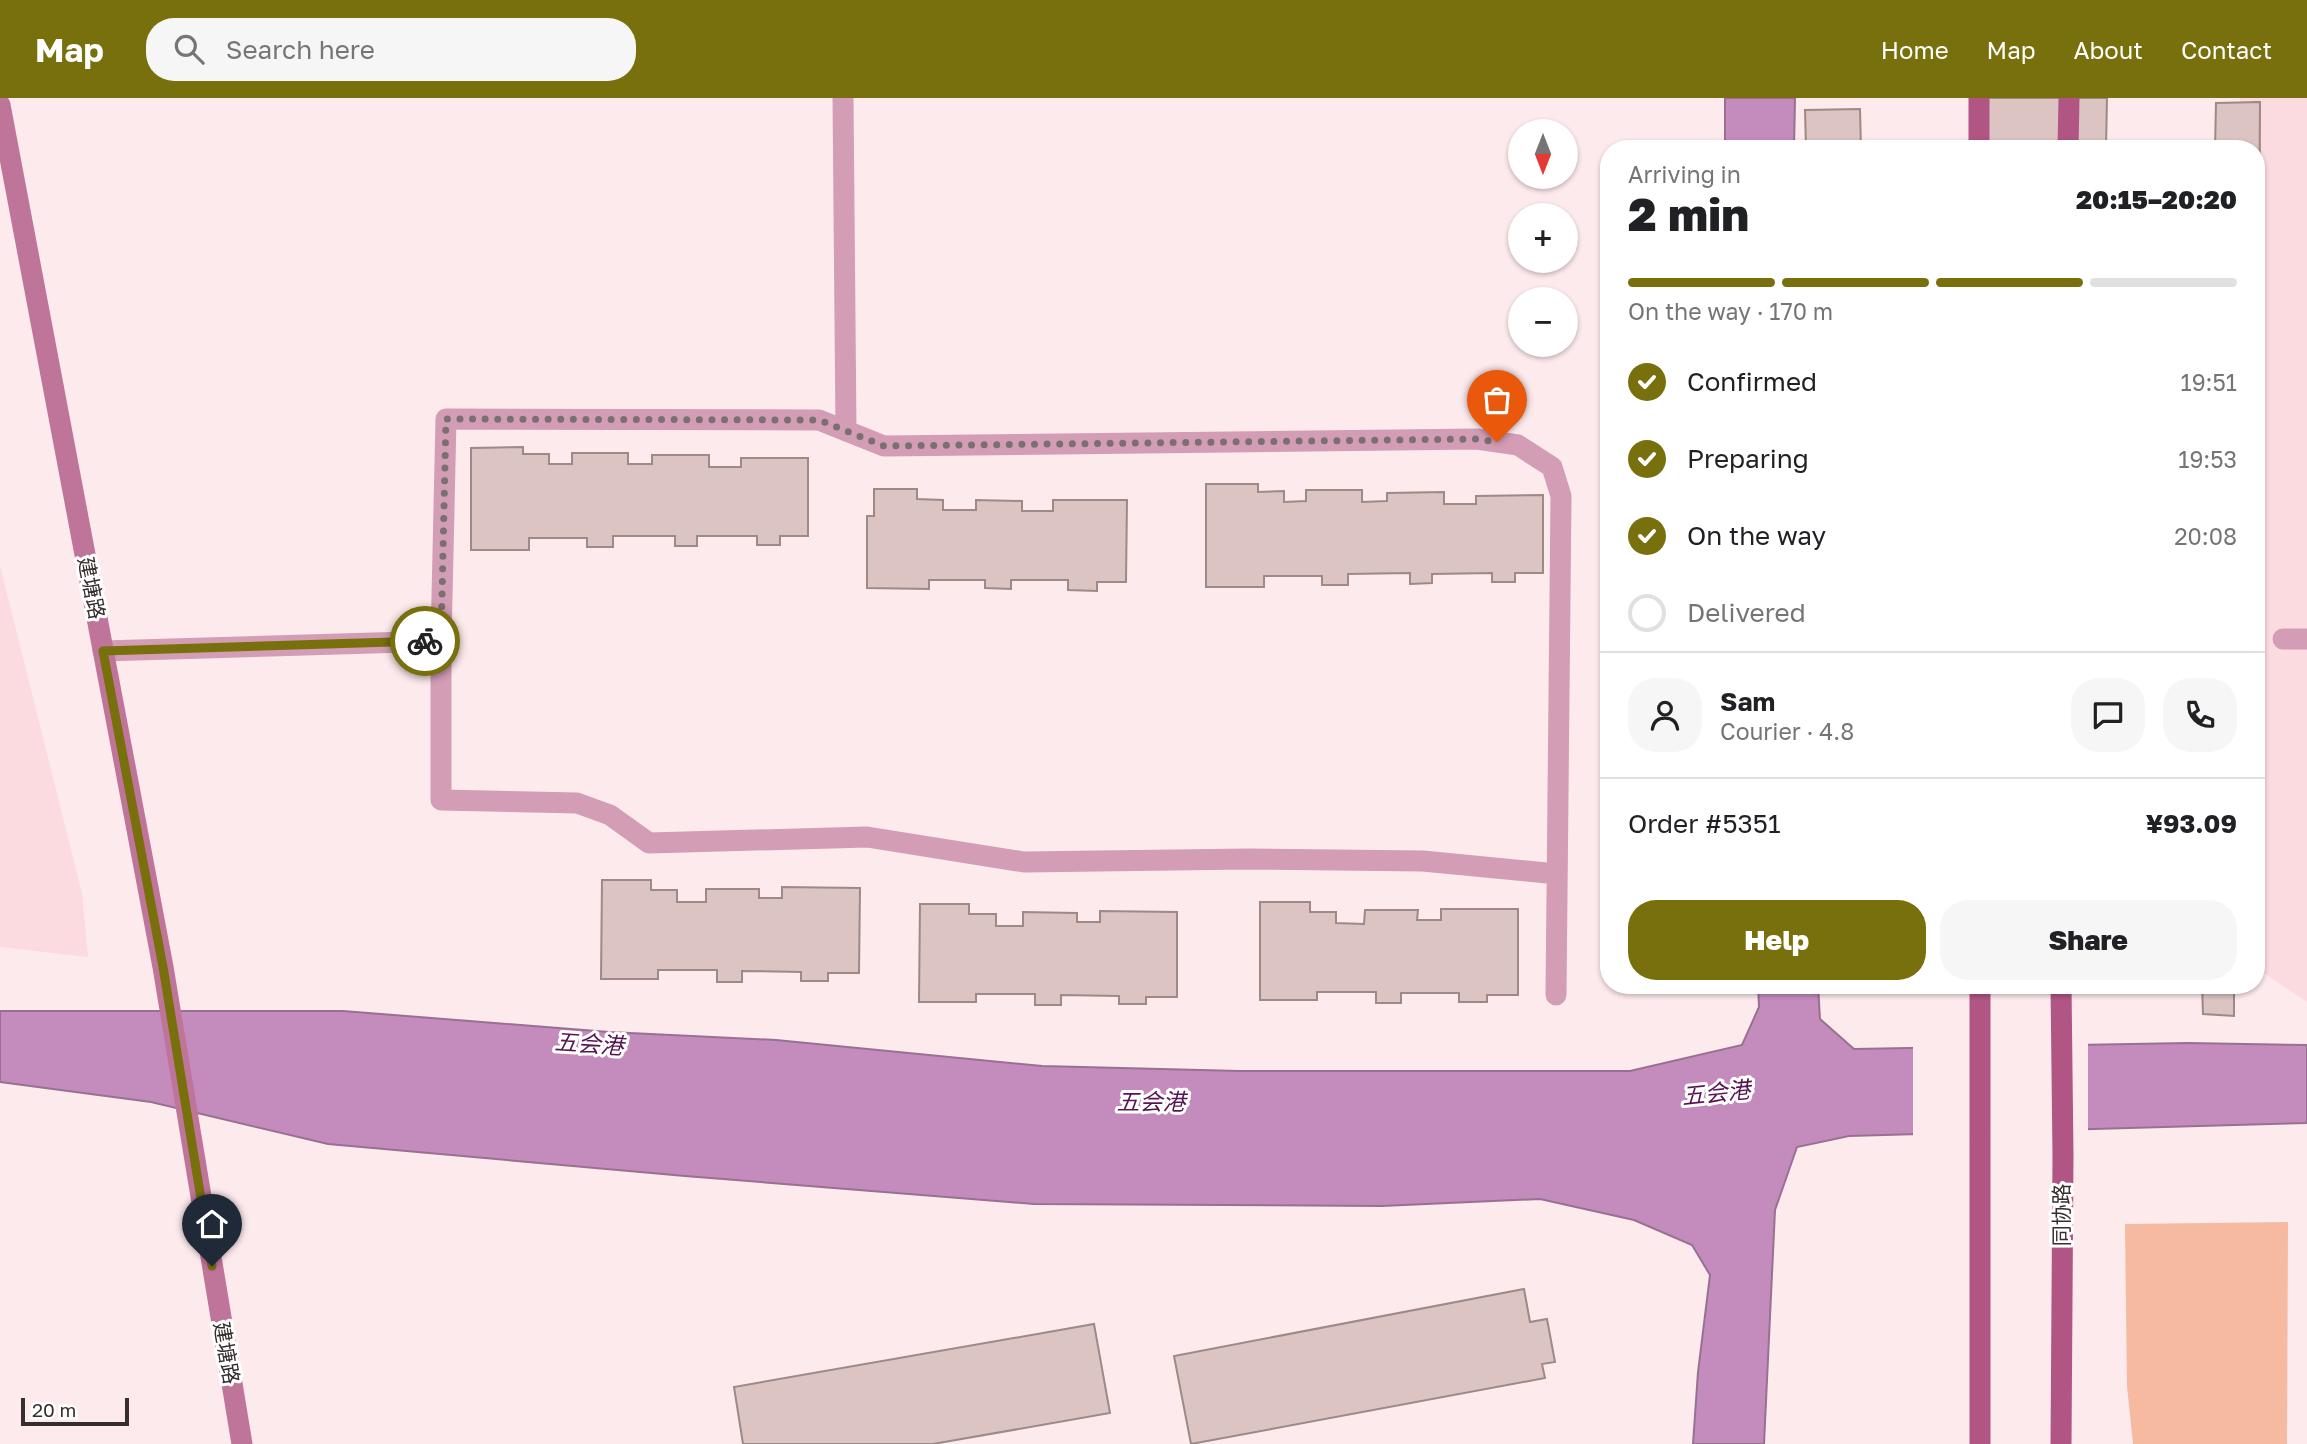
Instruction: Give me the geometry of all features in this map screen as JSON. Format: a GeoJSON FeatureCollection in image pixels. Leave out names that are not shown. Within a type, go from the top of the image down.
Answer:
{"type":"FeatureCollection","features":[{"type":"Feature","properties":{"kind":"main road"},"geometry":{"type":"LineString","coordinates":[[1979,98],[1979,140]]}},
{"type":"Feature","properties":{"kind":"main road"},"geometry":{"type":"LineString","coordinates":[[2068,140],[2069,98]]}},
{"type":"Feature","properties":{"kind":"main road"},"geometry":{"type":"LineString","coordinates":[[1980,994],[1980,1444]]}},
{"type":"Feature","properties":{"kind":"main road","name":"同协路"},"geometry":{"type":"LineString","coordinates":[[2061,994],[2063,1154],[2061,1444]]}},
{"type":"Feature","properties":{"kind":"street"},"geometry":{"type":"LineString","coordinates":[[843,98],[846,431]]}},
{"type":"Feature","properties":{"kind":"street","name":"建塘路"},"geometry":{"type":"LineString","coordinates":[[0,105],[163,967],[242,1444]]}},
{"type":"Feature","properties":{"kind":"street"},"geometry":{"type":"LineString","coordinates":[[1556,995],[1557,874],[1560,496],[1552,467],[1518,444],[1477,439],[884,446],[819,420],[446,419],[441,800],[577,803],[610,815],[649,843],[867,837],[1024,862],[1248,859],[1423,861],[1557,874]]}},
{"type":"Feature","properties":{"kind":"street"},"geometry":{"type":"LineString","coordinates":[[2283,639],[2307,639]]}},
{"type":"Feature","properties":{"kind":"street"},"geometry":{"type":"LineString","coordinates":[[103,651],[441,641]]}},
{"type":"Feature","properties":{"kind":"shaded area"},"geometry":{"type":"Polygon","coordinates":[[[2240,98],[2307,98],[2307,1002],[2265,974],[2265,140],[2240,140],[2240,98]]]}},
{"type":"Feature","properties":{"kind":"shaded area"},"geometry":{"type":"Polygon","coordinates":[[[0,566],[82,893],[88,957],[0,947],[0,566]]]}},
{"type":"Feature","properties":{"kind":"shaded area"},"geometry":{"type":"Polygon","coordinates":[[[2288,1222],[2287,1444],[2133,1444],[2127,1386],[2125,1224],[2288,1222]]]}},
{"type":"Feature","properties":{"kind":"water"},"geometry":{"type":"Polygon","coordinates":[[[1725,98],[1795,98],[1794,140],[1725,140],[1725,98]]]}},
{"type":"Feature","properties":{"kind":"water","name":"五会港"},"geometry":{"type":"Polygon","coordinates":[[[1758,994],[1819,994],[1820,1019],[1854,1049],[2188,1043],[2307,1045],[2307,1123],[1849,1136],[1797,1147],[1775,1210],[1764,1444],[1693,1444],[1698,1372],[1710,1275],[1692,1245],[1634,1220],[1540,1199],[1382,1206],[1034,1204],[328,1144],[151,1102],[0,1082],[0,1011],[343,1011],[609,1032],[776,1040],[1042,1066],[1240,1071],[1630,1071],[1742,1045],[1759,1007],[1758,994]]]}},
{"type":"Feature","properties":{"kind":"pier"},"geometry":{"type":"Polygon","coordinates":[[[2088,1042],[2088,1133],[1913,1138],[1913,1045],[2088,1042]]]}},
{"type":"Feature","properties":{"kind":"building"},"geometry":{"type":"Polygon","coordinates":[[[1985,98],[2107,98],[2106,140],[1984,140],[1985,98]]]}},
{"type":"Feature","properties":{"kind":"building"},"geometry":{"type":"Polygon","coordinates":[[[2260,102],[2260,140],[2215,140],[2216,103],[2260,102]]]}},
{"type":"Feature","properties":{"kind":"building"},"geometry":{"type":"Polygon","coordinates":[[[2260,102],[2260,140],[2215,140],[2216,103],[2260,102]]]}},
{"type":"Feature","properties":{"kind":"building"},"geometry":{"type":"Polygon","coordinates":[[[1860,109],[1861,140],[1806,140],[1805,110],[1860,109]]]}},
{"type":"Feature","properties":{"kind":"building"},"geometry":{"type":"Polygon","coordinates":[[[523,447],[523,454],[549,454],[549,464],[572,464],[572,453],[628,453],[628,464],[652,464],[652,455],[709,455],[709,467],[741,467],[741,458],[808,458],[808,536],[780,536],[780,545],[757,545],[757,536],[697,536],[697,546],[675,546],[675,536],[613,536],[613,547],[587,547],[587,538],[529,538],[529,550],[471,550],[471,448],[523,447]]]}},
{"type":"Feature","properties":{"kind":"building"},"geometry":{"type":"Polygon","coordinates":[[[1206,484],[1258,484],[1258,492],[1284,491],[1284,502],[1306,501],[1306,490],[1362,490],[1362,502],[1387,501],[1387,493],[1444,492],[1444,504],[1476,504],[1476,496],[1543,495],[1543,573],[1515,573],[1515,582],[1492,582],[1492,573],[1432,574],[1432,583],[1410,584],[1410,573],[1348,574],[1348,585],[1322,585],[1322,576],[1264,576],[1264,587],[1206,587],[1206,484]]]}},
{"type":"Feature","properties":{"kind":"building"},"geometry":{"type":"Polygon","coordinates":[[[874,489],[917,489],[917,499],[943,500],[943,510],[976,510],[976,500],[1022,501],[1022,511],[1053,511],[1053,500],[1127,500],[1126,582],[1097,582],[1097,591],[1068,590],[1068,580],[1011,580],[1011,589],[985,588],[985,580],[929,580],[929,589],[867,588],[867,516],[874,516],[874,489]]]}},
{"type":"Feature","properties":{"kind":"building"},"geometry":{"type":"Polygon","coordinates":[[[602,880],[651,880],[651,890],[677,890],[677,902],[706,902],[706,889],[759,889],[759,898],[782,898],[782,887],[860,888],[859,973],[828,973],[828,981],[801,981],[801,972],[742,971],[742,982],[717,982],[717,970],[658,970],[658,979],[601,979],[602,880]]]}},
{"type":"Feature","properties":{"kind":"building"},"geometry":{"type":"Polygon","coordinates":[[[1260,902],[1310,902],[1310,912],[1336,912],[1336,923],[1364,924],[1365,910],[1418,910],[1417,920],[1441,920],[1441,909],[1518,909],[1518,995],[1487,995],[1487,1002],[1459,1002],[1459,993],[1401,993],[1401,1003],[1376,1003],[1376,992],[1317,992],[1317,1000],[1260,1000],[1260,902]]]}},
{"type":"Feature","properties":{"kind":"building"},"geometry":{"type":"Polygon","coordinates":[[[920,904],[969,904],[969,914],[996,914],[996,926],[1023,926],[1023,912],[1077,913],[1077,922],[1100,922],[1100,911],[1177,912],[1177,997],[1146,997],[1146,1004],[1119,1004],[1119,996],[1061,995],[1061,1005],[1035,1005],[1035,994],[976,994],[976,1002],[919,1002],[920,904]]]}},
{"type":"Feature","properties":{"kind":"building"},"geometry":{"type":"Polygon","coordinates":[[[2202,994],[2234,994],[2234,1016],[2203,1014],[2202,994]]]}},
{"type":"Feature","properties":{"kind":"building"},"geometry":{"type":"Polygon","coordinates":[[[1524,1289],[1530,1322],[1547,1319],[1555,1362],[1542,1364],[1545,1378],[1191,1444],[1174,1356],[1524,1289]]]}},
{"type":"Feature","properties":{"kind":"building"},"geometry":{"type":"Polygon","coordinates":[[[1094,1324],[1110,1413],[933,1444],[743,1444],[734,1387],[1094,1324]]]}},
{"type":"Feature","properties":{"kind":"way so far"},"geometry":{"type":"LineString","coordinates":[[425,641],[441,641],[446,419],[819,420],[884,446],[1477,439],[1497,442]]}},
{"type":"Feature","properties":{"kind":"route"},"geometry":{"type":"LineString","coordinates":[[212,1266],[163,967],[103,651],[425,641]]}}]}
